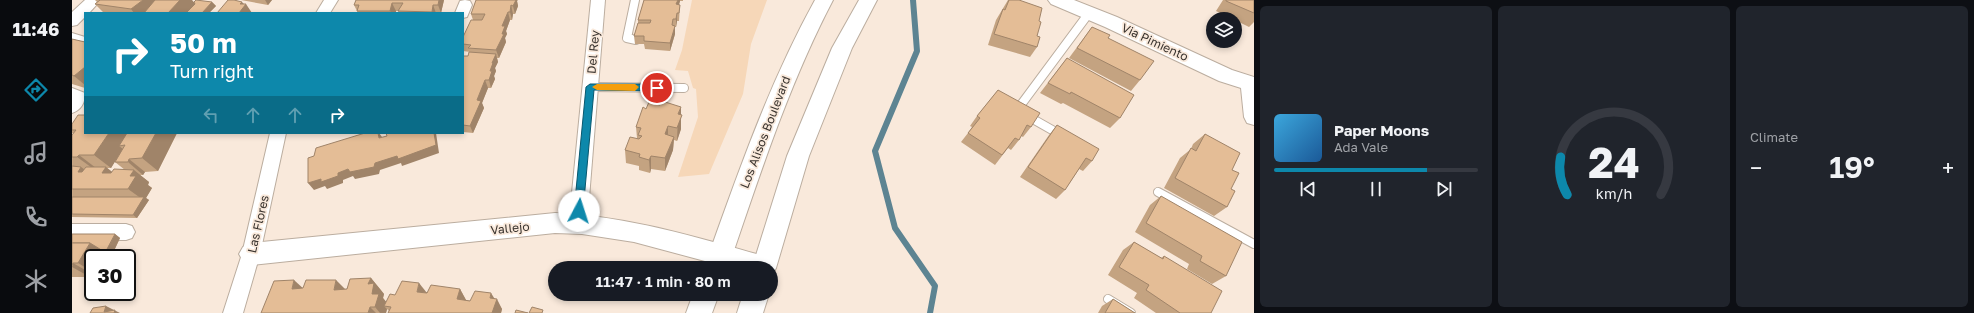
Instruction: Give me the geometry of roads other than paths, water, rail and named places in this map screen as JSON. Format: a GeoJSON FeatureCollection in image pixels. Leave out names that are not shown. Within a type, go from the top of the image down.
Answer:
{"type":"FeatureCollection","features":[{"type":"Feature","properties":{"kind":"main road","name":"Los Alisos Boulevard"},"geometry":{"type":"LineString","coordinates":[[718,261],[783,82],[801,43],[824,0]]}},
{"type":"Feature","properties":{"kind":"main road"},"geometry":{"type":"LineString","coordinates":[[766,261],[798,156],[842,48],[868,0]]}},
{"type":"Feature","properties":{"kind":"main road"},"geometry":{"type":"LineString","coordinates":[[699,313],[703,301]]}},
{"type":"Feature","properties":{"kind":"main road"},"geometry":{"type":"LineString","coordinates":[[750,313],[754,301]]}},
{"type":"Feature","properties":{"kind":"street"},"geometry":{"type":"LineString","coordinates":[[72,21],[94,0]]}},
{"type":"Feature","properties":{"kind":"street"},"geometry":{"type":"LineString","coordinates":[[324,12],[331,0]]}},
{"type":"Feature","properties":{"kind":"street","name":"Del Rey"},"geometry":{"type":"LineString","coordinates":[[578,223],[598,0]]}},
{"type":"Feature","properties":{"kind":"street","name":"Via Pimiento"},"geometry":{"type":"LineString","coordinates":[[1057,0],[1089,13],[1226,76],[1252,84]]}},
{"type":"Feature","properties":{"kind":"street"},"geometry":{"type":"LineString","coordinates":[[72,38],[84,42]]}},
{"type":"Feature","properties":{"kind":"street"},"geometry":{"type":"LineString","coordinates":[[1252,84],[1254,117]]}},
{"type":"Feature","properties":{"kind":"street","name":"Las Flores"},"geometry":{"type":"LineString","coordinates":[[233,313],[251,254],[278,134]]}},
{"type":"Feature","properties":{"kind":"street","name":"Vallejo"},"geometry":{"type":"LineString","coordinates":[[251,254],[554,223],[578,223],[629,230],[718,261]]}},
{"type":"Feature","properties":{"kind":"street"},"geometry":{"type":"LineString","coordinates":[[72,232],[126,232]]}},
{"type":"Feature","properties":{"kind":"lane"},"geometry":{"type":"LineString","coordinates":[[635,0],[627,38],[636,40]]}},
{"type":"Feature","properties":{"kind":"lane"},"geometry":{"type":"LineString","coordinates":[[1071,141],[1017,110],[1089,13]]}},
{"type":"Feature","properties":{"kind":"lane"},"geometry":{"type":"LineString","coordinates":[[590,87],[684,88]]}},
{"type":"Feature","properties":{"kind":"lane"},"geometry":{"type":"LineString","coordinates":[[1158,192],[1254,244]]}},
{"type":"Feature","properties":{"kind":"lane"},"geometry":{"type":"LineString","coordinates":[[1108,298],[1131,313]]}},
{"type":"Feature","properties":{"kind":"waterway"},"geometry":{"type":"LineString","coordinates":[[913,0],[917,51],[875,151],[895,228],[935,286],[930,313]]}}]}
